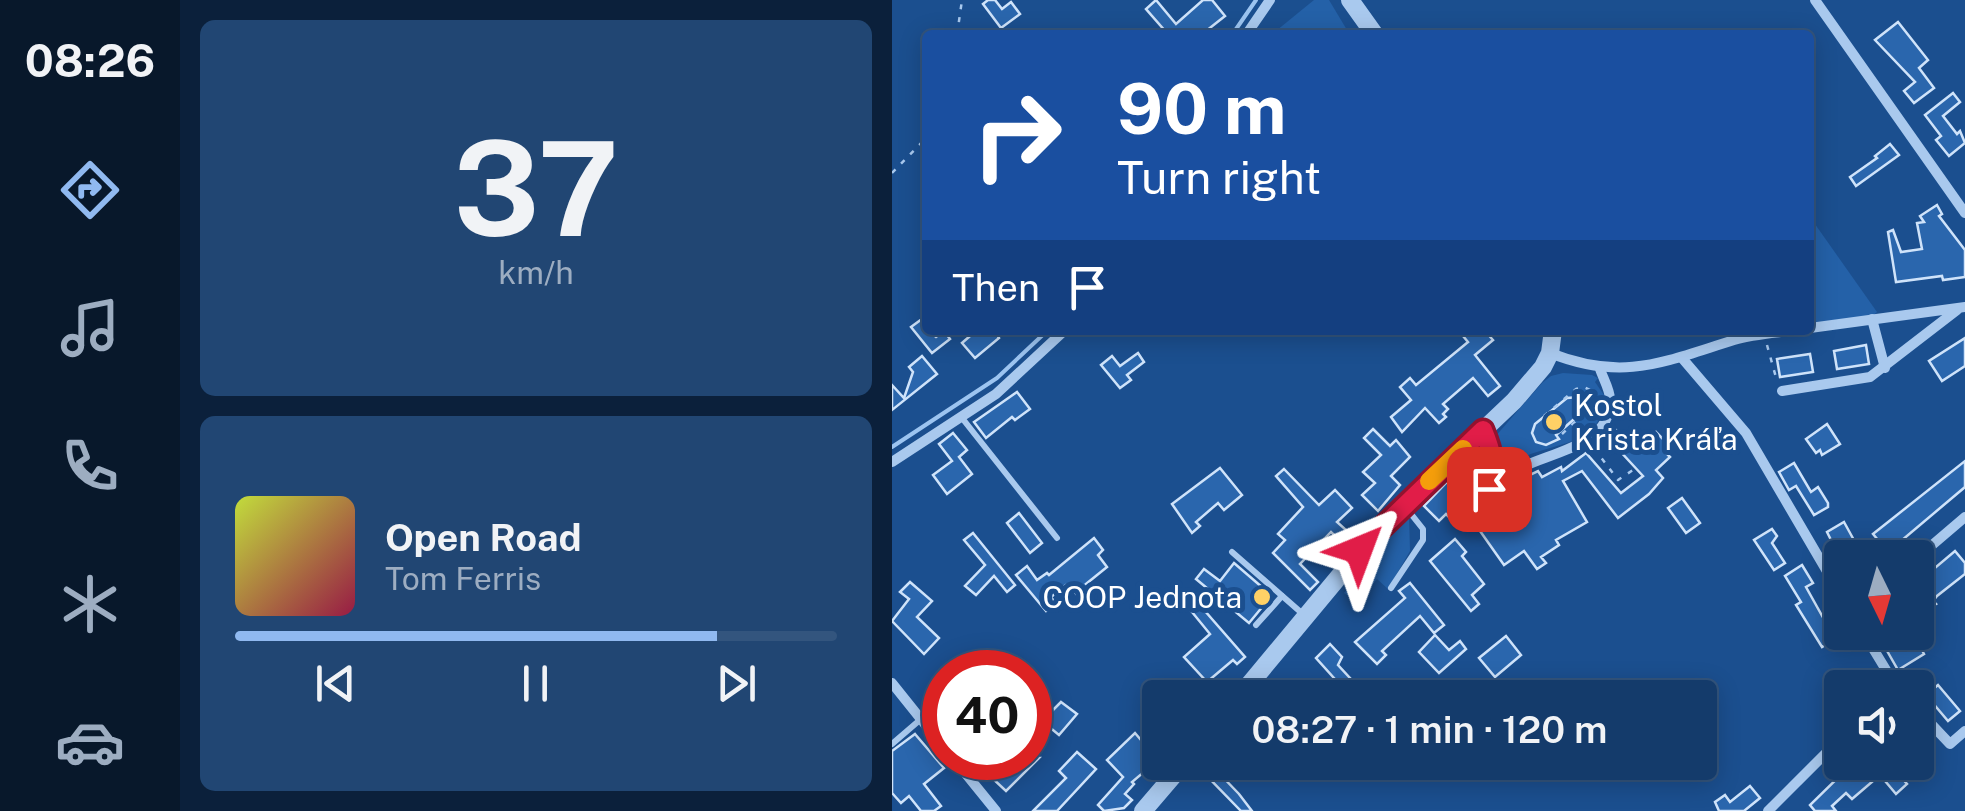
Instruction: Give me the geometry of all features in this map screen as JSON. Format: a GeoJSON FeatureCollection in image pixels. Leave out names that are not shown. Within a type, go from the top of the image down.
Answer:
{"type":"FeatureCollection","features":[{"type":"Feature","properties":{"kind":"street"},"geometry":{"type":"LineString","coordinates":[[1249,30],[1270,0]]}},
{"type":"Feature","properties":{"kind":"street"},"geometry":{"type":"LineString","coordinates":[[1350,0],[1372,30]]}},
{"type":"Feature","properties":{"kind":"street"},"geometry":{"type":"LineString","coordinates":[[1815,0],[1964,213]]}},
{"type":"Feature","properties":{"kind":"street"},"geometry":{"type":"LineString","coordinates":[[1814,327],[1961,308]]}},
{"type":"Feature","properties":{"kind":"street"},"geometry":{"type":"LineString","coordinates":[[1782,391],[1870,377],[1961,308]]}},
{"type":"Feature","properties":{"kind":"street"},"geometry":{"type":"LineString","coordinates":[[1872,319],[1885,368]]}},
{"type":"Feature","properties":{"kind":"street"},"geometry":{"type":"LineString","coordinates":[[892,462],[962,418],[1017,376],[1060,335]]}},
{"type":"Feature","properties":{"kind":"street"},"geometry":{"type":"LineString","coordinates":[[1252,680],[1359,550],[1514,401],[1543,367],[1552,335]]}},
{"type":"Feature","properties":{"kind":"street"},"geometry":{"type":"LineString","coordinates":[[1550,353],[1602,375],[1682,358],[1734,335]]}},
{"type":"Feature","properties":{"kind":"street"},"geometry":{"type":"LineString","coordinates":[[1682,358],[1746,433],[1824,566]]}},
{"type":"Feature","properties":{"kind":"street"},"geometry":{"type":"LineString","coordinates":[[1508,475],[1523,463],[1578,448],[1588,439],[1607,417],[1610,400],[1602,375]]}},
{"type":"Feature","properties":{"kind":"street"},"geometry":{"type":"LineString","coordinates":[[1471,509],[1489,489],[1494,474],[1493,454],[1483,430]]}},
{"type":"Feature","properties":{"kind":"street"},"geometry":{"type":"LineString","coordinates":[[1934,544],[1964,518]]}},
{"type":"Feature","properties":{"kind":"street"},"geometry":{"type":"LineString","coordinates":[[892,683],[922,719]]}},
{"type":"Feature","properties":{"kind":"street"},"geometry":{"type":"LineString","coordinates":[[1934,727],[1950,744],[1964,730]]}},
{"type":"Feature","properties":{"kind":"street"},"geometry":{"type":"LineString","coordinates":[[1768,811],[1824,755]]}},
{"type":"Feature","properties":{"kind":"street"},"geometry":{"type":"LineString","coordinates":[[970,780],[996,811]]}},
{"type":"Feature","properties":{"kind":"street"},"geometry":{"type":"LineString","coordinates":[[1142,811],[1169,780]]}},
{"type":"Feature","properties":{"kind":"lane"},"geometry":{"type":"LineString","coordinates":[[962,418],[1057,538]]}},
{"type":"Feature","properties":{"kind":"lane"},"geometry":{"type":"LineString","coordinates":[[1392,588],[1423,540],[1422,529],[1404,504]]}},
{"type":"Feature","properties":{"kind":"lane"},"geometry":{"type":"LineString","coordinates":[[1232,552],[1304,616]]}},
{"type":"Feature","properties":{"kind":"lane"},"geometry":{"type":"LineString","coordinates":[[1256,625],[1282,596]]}},
{"type":"Feature","properties":{"kind":"lane"},"geometry":{"type":"LineString","coordinates":[[892,744],[922,719]]}},
{"type":"Feature","properties":{"kind":"path"},"geometry":{"type":"LineString","coordinates":[[958,30],[962,0]]}},
{"type":"Feature","properties":{"kind":"path"},"geometry":{"type":"LineString","coordinates":[[892,173],[922,142]]}},
{"type":"Feature","properties":{"kind":"path"},"geometry":{"type":"LineString","coordinates":[[1764,335],[1782,391]]}},
{"type":"Feature","properties":{"kind":"path"},"geometry":{"type":"LineString","coordinates":[[1592,391],[1602,375]]}},
{"type":"Feature","properties":{"kind":"path"},"geometry":{"type":"LineString","coordinates":[[1544,416],[1576,389],[1592,391],[1592,406],[1562,434]]}},
{"type":"Feature","properties":{"kind":"path"},"geometry":{"type":"LineString","coordinates":[[1574,424],[1618,480],[1633,470]]}},
{"type":"Feature","properties":{"kind":"shaded area"},"geometry":{"type":"Polygon","coordinates":[[[1314,0],[1329,0],[1347,30],[1277,30],[1314,0]]]}},
{"type":"Feature","properties":{"kind":"shaded area"},"geometry":{"type":"Polygon","coordinates":[[[1814,223],[1877,312],[1870,319],[1814,327],[1814,223]]]}},
{"type":"Feature","properties":{"kind":"shaded area"},"geometry":{"type":"Polygon","coordinates":[[[1563,373],[1598,378],[1595,382],[1604,395],[1596,424],[1576,440],[1524,457],[1495,484],[1498,461],[1494,438],[1542,383],[1563,373]]]}},
{"type":"Feature","properties":{"kind":"shaded area"},"geometry":{"type":"Polygon","coordinates":[[[1404,515],[1409,516],[1410,551],[1388,589],[1377,579],[1358,603],[1344,593],[1364,567],[1361,562],[1404,515]]]}},
{"type":"Feature","properties":{"kind":"building"},"geometry":{"type":"Polygon","coordinates":[[[995,0],[1002,9],[1011,2],[1020,14],[1001,28],[983,4],[995,0]]]}},
{"type":"Feature","properties":{"kind":"building"},"geometry":{"type":"Polygon","coordinates":[[[1156,0],[1176,24],[1203,0],[1212,0],[1225,16],[1207,30],[1164,30],[1146,9],[1156,0]]]}},
{"type":"Feature","properties":{"kind":"building"},"geometry":{"type":"Polygon","coordinates":[[[1898,22],[1928,60],[1919,68],[1934,88],[1914,103],[1904,91],[1915,82],[1875,40],[1898,22]]]}},
{"type":"Feature","properties":{"kind":"building"},"geometry":{"type":"Polygon","coordinates":[[[1953,93],[1960,102],[1943,116],[1957,134],[1960,131],[1965,143],[1949,156],[1936,140],[1941,136],[1925,115],[1953,93]]]}},
{"type":"Feature","properties":{"kind":"building"},"geometry":{"type":"Polygon","coordinates":[[[1890,144],[1899,155],[1856,186],[1850,177],[1890,144]]]}},
{"type":"Feature","properties":{"kind":"building"},"geometry":{"type":"Polygon","coordinates":[[[1937,205],[1942,214],[1939,216],[1965,250],[1965,277],[1896,282],[1888,232],[1893,230],[1901,252],[1922,249],[1917,223],[1924,222],[1920,216],[1937,205]]]}},
{"type":"Feature","properties":{"kind":"building"},"geometry":{"type":"Polygon","coordinates":[[[922,319],[922,335],[947,335],[950,339],[932,353],[911,327],[922,319]]]}},
{"type":"Feature","properties":{"kind":"building"},"geometry":{"type":"Polygon","coordinates":[[[971,335],[999,338],[975,358],[962,343],[971,335]]]}},
{"type":"Feature","properties":{"kind":"building"},"geometry":{"type":"Polygon","coordinates":[[[1462,335],[1488,335],[1493,340],[1475,355],[1500,386],[1488,396],[1473,378],[1443,404],[1448,409],[1439,423],[1425,408],[1402,432],[1391,417],[1411,400],[1400,387],[1410,378],[1416,385],[1468,342],[1462,335]]]}},
{"type":"Feature","properties":{"kind":"building"},"geometry":{"type":"Polygon","coordinates":[[[1965,338],[1965,366],[1942,381],[1929,361],[1965,338]]]}},
{"type":"Feature","properties":{"kind":"building"},"geometry":{"type":"Polygon","coordinates":[[[1866,345],[1869,364],[1837,369],[1834,351],[1866,345]]]}},
{"type":"Feature","properties":{"kind":"building"},"geometry":{"type":"Polygon","coordinates":[[[1138,353],[1144,362],[1127,375],[1131,380],[1120,388],[1101,365],[1112,356],[1120,366],[1138,353]]]}},
{"type":"Feature","properties":{"kind":"building"},"geometry":{"type":"Polygon","coordinates":[[[1810,354],[1813,372],[1780,377],[1777,359],[1810,354]]]}},
{"type":"Feature","properties":{"kind":"building"},"geometry":{"type":"Polygon","coordinates":[[[922,356],[937,374],[892,410],[892,385],[904,398],[913,372],[909,367],[922,356]]]}},
{"type":"Feature","properties":{"kind":"building"},"geometry":{"type":"Polygon","coordinates":[[[1017,392],[1030,409],[1015,420],[1012,417],[986,438],[974,422],[1017,392]]]}},
{"type":"Feature","properties":{"kind":"building","name":"Kostol Krista Kráľa"},"geometry":{"type":"Polygon","coordinates":[[[1579,397],[1583,402],[1581,413],[1556,435],[1559,439],[1546,445],[1536,442],[1532,433],[1535,424],[1567,398],[1579,397]]]}},
{"type":"Feature","properties":{"kind":"building"},"geometry":{"type":"Polygon","coordinates":[[[1827,424],[1840,444],[1822,455],[1806,439],[1827,424]]]}},
{"type":"Feature","properties":{"kind":"building"},"geometry":{"type":"Polygon","coordinates":[[[1373,429],[1390,446],[1396,440],[1410,457],[1391,476],[1400,485],[1378,511],[1362,495],[1375,483],[1363,472],[1381,455],[1364,438],[1373,429]]]}},
{"type":"Feature","properties":{"kind":"building"},"geometry":{"type":"Polygon","coordinates":[[[1615,429],[1636,451],[1656,432],[1672,448],[1667,454],[1670,457],[1656,470],[1663,478],[1618,518],[1582,471],[1563,481],[1587,522],[1556,540],[1559,545],[1541,557],[1546,563],[1537,569],[1524,551],[1504,565],[1473,521],[1484,513],[1490,522],[1523,506],[1511,484],[1538,471],[1542,477],[1561,467],[1562,471],[1586,453],[1621,493],[1643,476],[1607,437],[1615,429]]]}},
{"type":"Feature","properties":{"kind":"building"},"geometry":{"type":"Polygon","coordinates":[[[953,433],[967,450],[959,457],[972,474],[947,494],[933,475],[952,461],[939,444],[953,433]]]}},
{"type":"Feature","properties":{"kind":"building"},"geometry":{"type":"Polygon","coordinates":[[[1965,461],[1965,487],[1902,540],[1878,540],[1873,534],[1965,461]]]}},
{"type":"Feature","properties":{"kind":"building"},"geometry":{"type":"Polygon","coordinates":[[[1794,463],[1811,492],[1818,487],[1828,503],[1828,507],[1814,515],[1796,486],[1789,490],[1779,472],[1794,463]]]}},
{"type":"Feature","properties":{"kind":"building"},"geometry":{"type":"Polygon","coordinates":[[[1220,468],[1242,495],[1224,510],[1218,503],[1196,522],[1200,526],[1192,533],[1172,504],[1220,468]]]}},
{"type":"Feature","properties":{"kind":"building"},"geometry":{"type":"Polygon","coordinates":[[[1284,469],[1319,505],[1335,490],[1352,508],[1337,522],[1355,538],[1347,547],[1331,532],[1300,564],[1318,582],[1310,590],[1273,553],[1285,540],[1278,534],[1303,507],[1276,476],[1284,469]]]}},
{"type":"Feature","properties":{"kind":"building"},"geometry":{"type":"Polygon","coordinates":[[[1447,482],[1466,501],[1450,518],[1446,514],[1439,521],[1424,506],[1447,482]]]}},
{"type":"Feature","properties":{"kind":"building"},"geometry":{"type":"Polygon","coordinates":[[[1682,498],[1700,523],[1686,533],[1668,508],[1682,498]]]}},
{"type":"Feature","properties":{"kind":"building"},"geometry":{"type":"Polygon","coordinates":[[[1019,513],[1042,543],[1030,553],[1007,523],[1019,513]]]}},
{"type":"Feature","properties":{"kind":"building"},"geometry":{"type":"Polygon","coordinates":[[[1844,522],[1854,540],[1831,540],[1827,532],[1844,522]]]}},
{"type":"Feature","properties":{"kind":"building"},"geometry":{"type":"Polygon","coordinates":[[[1772,529],[1777,536],[1772,543],[1785,563],[1774,570],[1754,540],[1772,529]]]}},
{"type":"Feature","properties":{"kind":"building"},"geometry":{"type":"Polygon","coordinates":[[[973,533],[1015,585],[1007,592],[994,576],[976,595],[965,586],[985,565],[964,540],[973,533]]]}},
{"type":"Feature","properties":{"kind":"building"},"geometry":{"type":"Polygon","coordinates":[[[1094,538],[1103,550],[1098,555],[1107,567],[1086,584],[1093,592],[1082,601],[1066,585],[1051,597],[1055,603],[1046,611],[1016,575],[1027,566],[1037,580],[1049,575],[1094,538]]]}},
{"type":"Feature","properties":{"kind":"building"},"geometry":{"type":"Polygon","coordinates":[[[1455,539],[1466,552],[1462,556],[1484,584],[1472,595],[1479,604],[1471,611],[1430,561],[1455,539]]]}},
{"type":"Feature","properties":{"kind":"building"},"geometry":{"type":"Polygon","coordinates":[[[1955,551],[1965,563],[1965,574],[1934,600],[1934,569],[1955,551]]]}},
{"type":"Feature","properties":{"kind":"building"},"geometry":{"type":"Polygon","coordinates":[[[1234,563],[1263,588],[1259,593],[1268,600],[1249,623],[1196,579],[1204,569],[1220,581],[1234,563]]]}},
{"type":"Feature","properties":{"kind":"building"},"geometry":{"type":"Polygon","coordinates":[[[1802,565],[1813,583],[1806,587],[1824,619],[1822,647],[1796,605],[1801,602],[1785,576],[1802,565]]]}},
{"type":"Feature","properties":{"kind":"building"},"geometry":{"type":"Polygon","coordinates":[[[910,582],[932,601],[917,617],[939,638],[928,650],[922,652],[892,621],[909,599],[900,592],[910,582]]]}},
{"type":"Feature","properties":{"kind":"building"},"geometry":{"type":"Polygon","coordinates":[[[1410,583],[1444,625],[1434,633],[1420,616],[1382,651],[1386,655],[1377,664],[1355,642],[1405,598],[1399,591],[1410,583]]]}},
{"type":"Feature","properties":{"kind":"building"},"geometry":{"type":"Polygon","coordinates":[[[1191,595],[1245,657],[1237,664],[1233,660],[1205,680],[1184,657],[1210,634],[1183,601],[1191,595]]]}},
{"type":"Feature","properties":{"kind":"building"},"geometry":{"type":"Polygon","coordinates":[[[1435,635],[1449,650],[1460,641],[1466,649],[1439,673],[1419,652],[1435,635]]]}},
{"type":"Feature","properties":{"kind":"building"},"geometry":{"type":"Polygon","coordinates":[[[1506,636],[1521,655],[1495,677],[1479,658],[1506,636]]]}},
{"type":"Feature","properties":{"kind":"building"},"geometry":{"type":"Polygon","coordinates":[[[1330,644],[1342,657],[1338,665],[1352,680],[1336,680],[1316,658],[1330,644]]]}},
{"type":"Feature","properties":{"kind":"building"},"geometry":{"type":"Polygon","coordinates":[[[1887,650],[1922,650],[1924,654],[1898,670],[1887,650]]]}},
{"type":"Feature","properties":{"kind":"building"},"geometry":{"type":"Polygon","coordinates":[[[1938,685],[1960,711],[1948,721],[1934,704],[1934,688],[1938,685]]]}},
{"type":"Feature","properties":{"kind":"building"},"geometry":{"type":"Polygon","coordinates":[[[1061,702],[1077,714],[1059,735],[1052,729],[1052,711],[1061,702]]]}},
{"type":"Feature","properties":{"kind":"building"},"geometry":{"type":"Polygon","coordinates":[[[1135,733],[1142,741],[1142,774],[1125,794],[1132,800],[1124,808],[1104,811],[1098,805],[1123,777],[1107,760],[1135,733]]]}},
{"type":"Feature","properties":{"kind":"building"},"geometry":{"type":"Polygon","coordinates":[[[915,734],[922,742],[922,780],[929,780],[924,784],[941,806],[934,811],[921,811],[909,796],[901,803],[892,793],[892,751],[915,734]]]}},
{"type":"Feature","properties":{"kind":"building"},"geometry":{"type":"Polygon","coordinates":[[[1077,752],[1096,769],[1057,811],[1033,811],[1066,778],[1059,771],[1077,752]]]}},
{"type":"Feature","properties":{"kind":"building"},"geometry":{"type":"Polygon","coordinates":[[[994,780],[1017,780],[1006,791],[994,780]]]}},
{"type":"Feature","properties":{"kind":"building"},"geometry":{"type":"Polygon","coordinates":[[[1211,780],[1226,780],[1252,811],[1241,811],[1211,780]]]}},
{"type":"Feature","properties":{"kind":"building"},"geometry":{"type":"Polygon","coordinates":[[[1836,780],[1874,780],[1852,799],[1846,793],[1832,806],[1836,811],[1815,811],[1810,805],[1836,780]]]}},
{"type":"Feature","properties":{"kind":"building"},"geometry":{"type":"Polygon","coordinates":[[[1884,780],[1904,780],[1907,784],[1896,794],[1884,780]]]}},
{"type":"Feature","properties":{"kind":"building"},"geometry":{"type":"Polygon","coordinates":[[[1750,786],[1760,798],[1744,811],[1719,811],[1715,802],[1725,795],[1730,802],[1750,786]]]}},
{"type":"Feature","properties":{"kind":"waterway"},"geometry":{"type":"LineString","coordinates":[[1235,30],[1256,0]]}},
{"type":"Feature","properties":{"kind":"waterway"},"geometry":{"type":"LineString","coordinates":[[892,447],[997,378],[1043,335]]}},
{"type":"Feature","properties":{"kind":"slow traffic"},"geometry":{"type":"LineString","coordinates":[[1429,481],[1463,449]]}},
{"type":"Feature","properties":{"kind":"place","name":"Kostol Krista Kráľa"},"geometry":{"type":"Point","coordinates":[1554,422]}},
{"type":"Feature","properties":{"kind":"place","name":"COOP Jednota"},"geometry":{"type":"Point","coordinates":[1262,597]}},
{"type":"Feature","properties":{"kind":"route"},"geometry":{"type":"LineString","coordinates":[[1359,550],[1483,430],[1493,454],[1494,474],[1489,489]]}}]}
